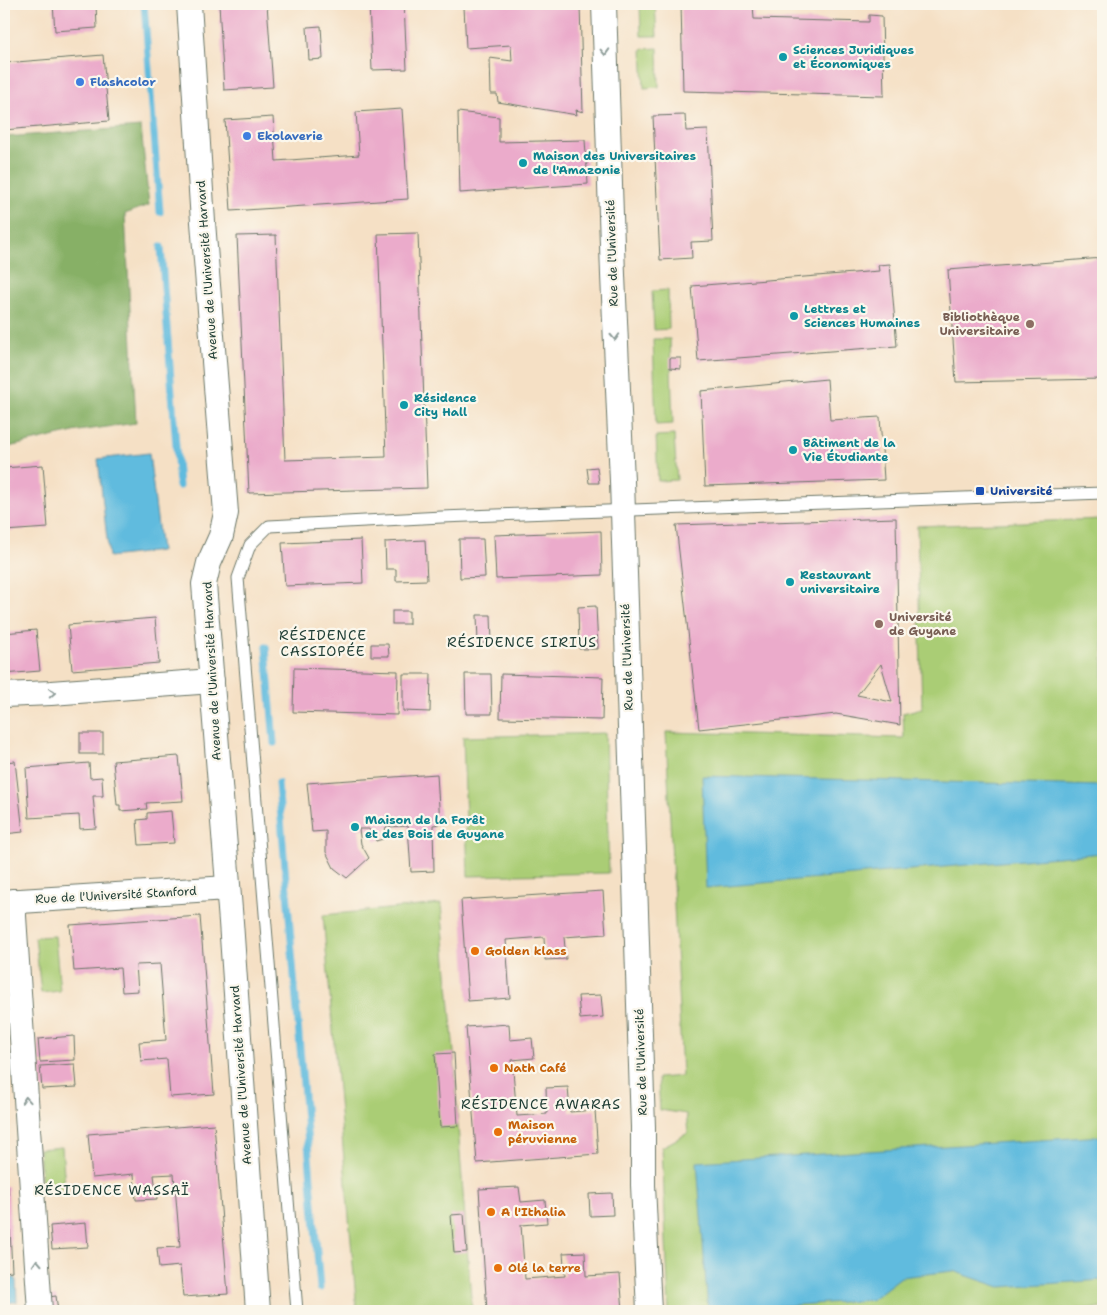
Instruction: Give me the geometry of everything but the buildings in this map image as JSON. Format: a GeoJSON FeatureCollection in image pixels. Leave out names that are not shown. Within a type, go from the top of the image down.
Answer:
{"type":"FeatureCollection","features":[{"type":"Feature","properties":{"kind":"street","name":"Avenue de l'Université Harvard"},"geometry":{"type":"LineString","coordinates":[[189,4],[203,222],[226,513],[221,536],[209,563],[204,584],[258,1311]]}},
{"type":"Feature","properties":{"kind":"street","name":"Rue de l'Université"},"geometry":{"type":"LineString","coordinates":[[604,4],[641,1068],[643,1185],[649,1311]]}},
{"type":"Feature","properties":{"kind":"street"},"geometry":{"type":"LineString","coordinates":[[4,695],[212,681]]}},
{"type":"Feature","properties":{"kind":"street","name":"Rue de l'Université Stanford"},"geometry":{"type":"LineString","coordinates":[[9,902],[228,888]]}},
{"type":"Feature","properties":{"kind":"street"},"geometry":{"type":"LineString","coordinates":[[9,902],[40,1311]]}},
{"type":"Feature","properties":{"kind":"lane"},"geometry":{"type":"LineString","coordinates":[[297,1311],[238,578],[250,544],[268,526],[442,517],[1103,493]]}},
{"type":"Feature","properties":{"kind":"green space"},"geometry":{"type":"Polygon","coordinates":[[[640,4],[655,4],[657,36],[641,36],[640,4]]]}},
{"type":"Feature","properties":{"kind":"green space"},"geometry":{"type":"Polygon","coordinates":[[[658,48],[659,87],[644,88],[642,49],[658,48]]]}},
{"type":"Feature","properties":{"kind":"green space"},"geometry":{"type":"Polygon","coordinates":[[[141,127],[149,205],[125,214],[136,423],[78,431],[4,448],[4,137],[141,127]]]}},
{"type":"Feature","properties":{"kind":"green space"},"geometry":{"type":"Polygon","coordinates":[[[668,290],[669,329],[654,330],[652,291],[668,290]]]}},
{"type":"Feature","properties":{"kind":"green space"},"geometry":{"type":"Polygon","coordinates":[[[653,339],[670,339],[673,424],[656,425],[653,339]]]}},
{"type":"Feature","properties":{"kind":"green space"},"geometry":{"type":"Polygon","coordinates":[[[674,435],[677,480],[658,481],[656,436],[674,435]]]}},
{"type":"Feature","properties":{"kind":"green space"},"geometry":{"type":"Polygon","coordinates":[[[1103,519],[1103,1308],[1043,1311],[669,1311],[662,1147],[688,1133],[686,1114],[660,1110],[658,1078],[682,1076],[666,732],[904,738],[903,713],[922,708],[917,526],[1103,519]]]}},
{"type":"Feature","properties":{"kind":"green space"},"geometry":{"type":"Polygon","coordinates":[[[605,733],[609,873],[468,876],[463,737],[605,733]]]}},
{"type":"Feature","properties":{"kind":"green space"},"geometry":{"type":"Polygon","coordinates":[[[441,904],[454,1053],[472,1311],[357,1311],[323,915],[441,904]]]}},
{"type":"Feature","properties":{"kind":"green space"},"geometry":{"type":"Polygon","coordinates":[[[55,936],[60,991],[41,993],[35,937],[55,936]]]}},
{"type":"Feature","properties":{"kind":"green space"},"geometry":{"type":"Polygon","coordinates":[[[62,1147],[65,1188],[42,1190],[39,1149],[62,1147]]]}},
{"type":"Feature","properties":{"kind":"water"},"geometry":{"type":"Polygon","coordinates":[[[149,453],[161,551],[109,557],[98,459],[149,453]]]}},
{"type":"Feature","properties":{"kind":"water"},"geometry":{"type":"Polygon","coordinates":[[[702,776],[1103,786],[1103,853],[706,888],[702,776]]]}},
{"type":"Feature","properties":{"kind":"water"},"geometry":{"type":"Polygon","coordinates":[[[1103,1136],[1103,1280],[1000,1287],[953,1271],[901,1277],[871,1300],[708,1311],[697,1162],[1103,1136]]]}},
{"type":"Feature","properties":{"kind":"water"},"geometry":{"type":"Polygon","coordinates":[[[4,1278],[16,1278],[17,1302],[4,1302],[4,1278]]]}},
{"type":"Feature","properties":{"kind":"waterway"},"geometry":{"type":"LineString","coordinates":[[144,4],[160,212]]}},
{"type":"Feature","properties":{"kind":"waterway"},"geometry":{"type":"LineString","coordinates":[[161,247],[179,486]]}},
{"type":"Feature","properties":{"kind":"waterway"},"geometry":{"type":"LineString","coordinates":[[266,647],[274,743]]}},
{"type":"Feature","properties":{"kind":"waterway"},"geometry":{"type":"LineString","coordinates":[[278,783],[320,1288]]}},
{"type":"Feature","properties":{"kind":"place","name":"Sciences Juridiques et Économiques"},"geometry":{"type":"Point","coordinates":[783,57]}},
{"type":"Feature","properties":{"kind":"place","name":"Flashcolor"},"geometry":{"type":"Point","coordinates":[80,82]}},
{"type":"Feature","properties":{"kind":"place","name":"Ekolaverie"},"geometry":{"type":"Point","coordinates":[247,136]}},
{"type":"Feature","properties":{"kind":"place","name":"Maison des Universitaires de l'Amazonie"},"geometry":{"type":"Point","coordinates":[523,163]}},
{"type":"Feature","properties":{"kind":"place","name":"Lettres et Sciences Humaines"},"geometry":{"type":"Point","coordinates":[794,316]}},
{"type":"Feature","properties":{"kind":"place","name":"Bibliothèque Universitaire"},"geometry":{"type":"Point","coordinates":[1030,324]}},
{"type":"Feature","properties":{"kind":"place","name":"Résidence City Hall"},"geometry":{"type":"Point","coordinates":[404,405]}},
{"type":"Feature","properties":{"kind":"place","name":"Bâtiment de la Vie Étudiante"},"geometry":{"type":"Point","coordinates":[793,450]}},
{"type":"Feature","properties":{"kind":"place","name":"Université"},"geometry":{"type":"Point","coordinates":[980,491]}},
{"type":"Feature","properties":{"kind":"place","name":"Restaurant universitaire"},"geometry":{"type":"Point","coordinates":[790,582]}},
{"type":"Feature","properties":{"kind":"place","name":"Université de Guyane"},"geometry":{"type":"Point","coordinates":[879,624]}},
{"type":"Feature","properties":{"kind":"place","name":"Maison de la Forêt et des Bois de Guyane"},"geometry":{"type":"Point","coordinates":[355,827]}},
{"type":"Feature","properties":{"kind":"place","name":"Golden klass"},"geometry":{"type":"Point","coordinates":[475,951]}},
{"type":"Feature","properties":{"kind":"place","name":"Nath Café"},"geometry":{"type":"Point","coordinates":[494,1068]}},
{"type":"Feature","properties":{"kind":"place","name":"Maison péruvienne"},"geometry":{"type":"Point","coordinates":[498,1132]}},
{"type":"Feature","properties":{"kind":"place","name":"A l'Ithalia"},"geometry":{"type":"Point","coordinates":[491,1212]}},
{"type":"Feature","properties":{"kind":"place","name":"Olé la terre"},"geometry":{"type":"Point","coordinates":[498,1268]}},
{"type":"Feature","properties":{"kind":"district","name":"RÉSIDENCE SIRIUS"},"geometry":{"type":"Point","coordinates":[522,642]}},
{"type":"Feature","properties":{"kind":"district","name":"RÉSIDENCE CASSIOPÉE"},"geometry":{"type":"Point","coordinates":[323,644]}},
{"type":"Feature","properties":{"kind":"district","name":"RÉSIDENCE AWARAS"},"geometry":{"type":"Point","coordinates":[541,1104]}},
{"type":"Feature","properties":{"kind":"district","name":"RÉSIDENCE WASSAÏ"},"geometry":{"type":"Point","coordinates":[112,1190]}}]}
